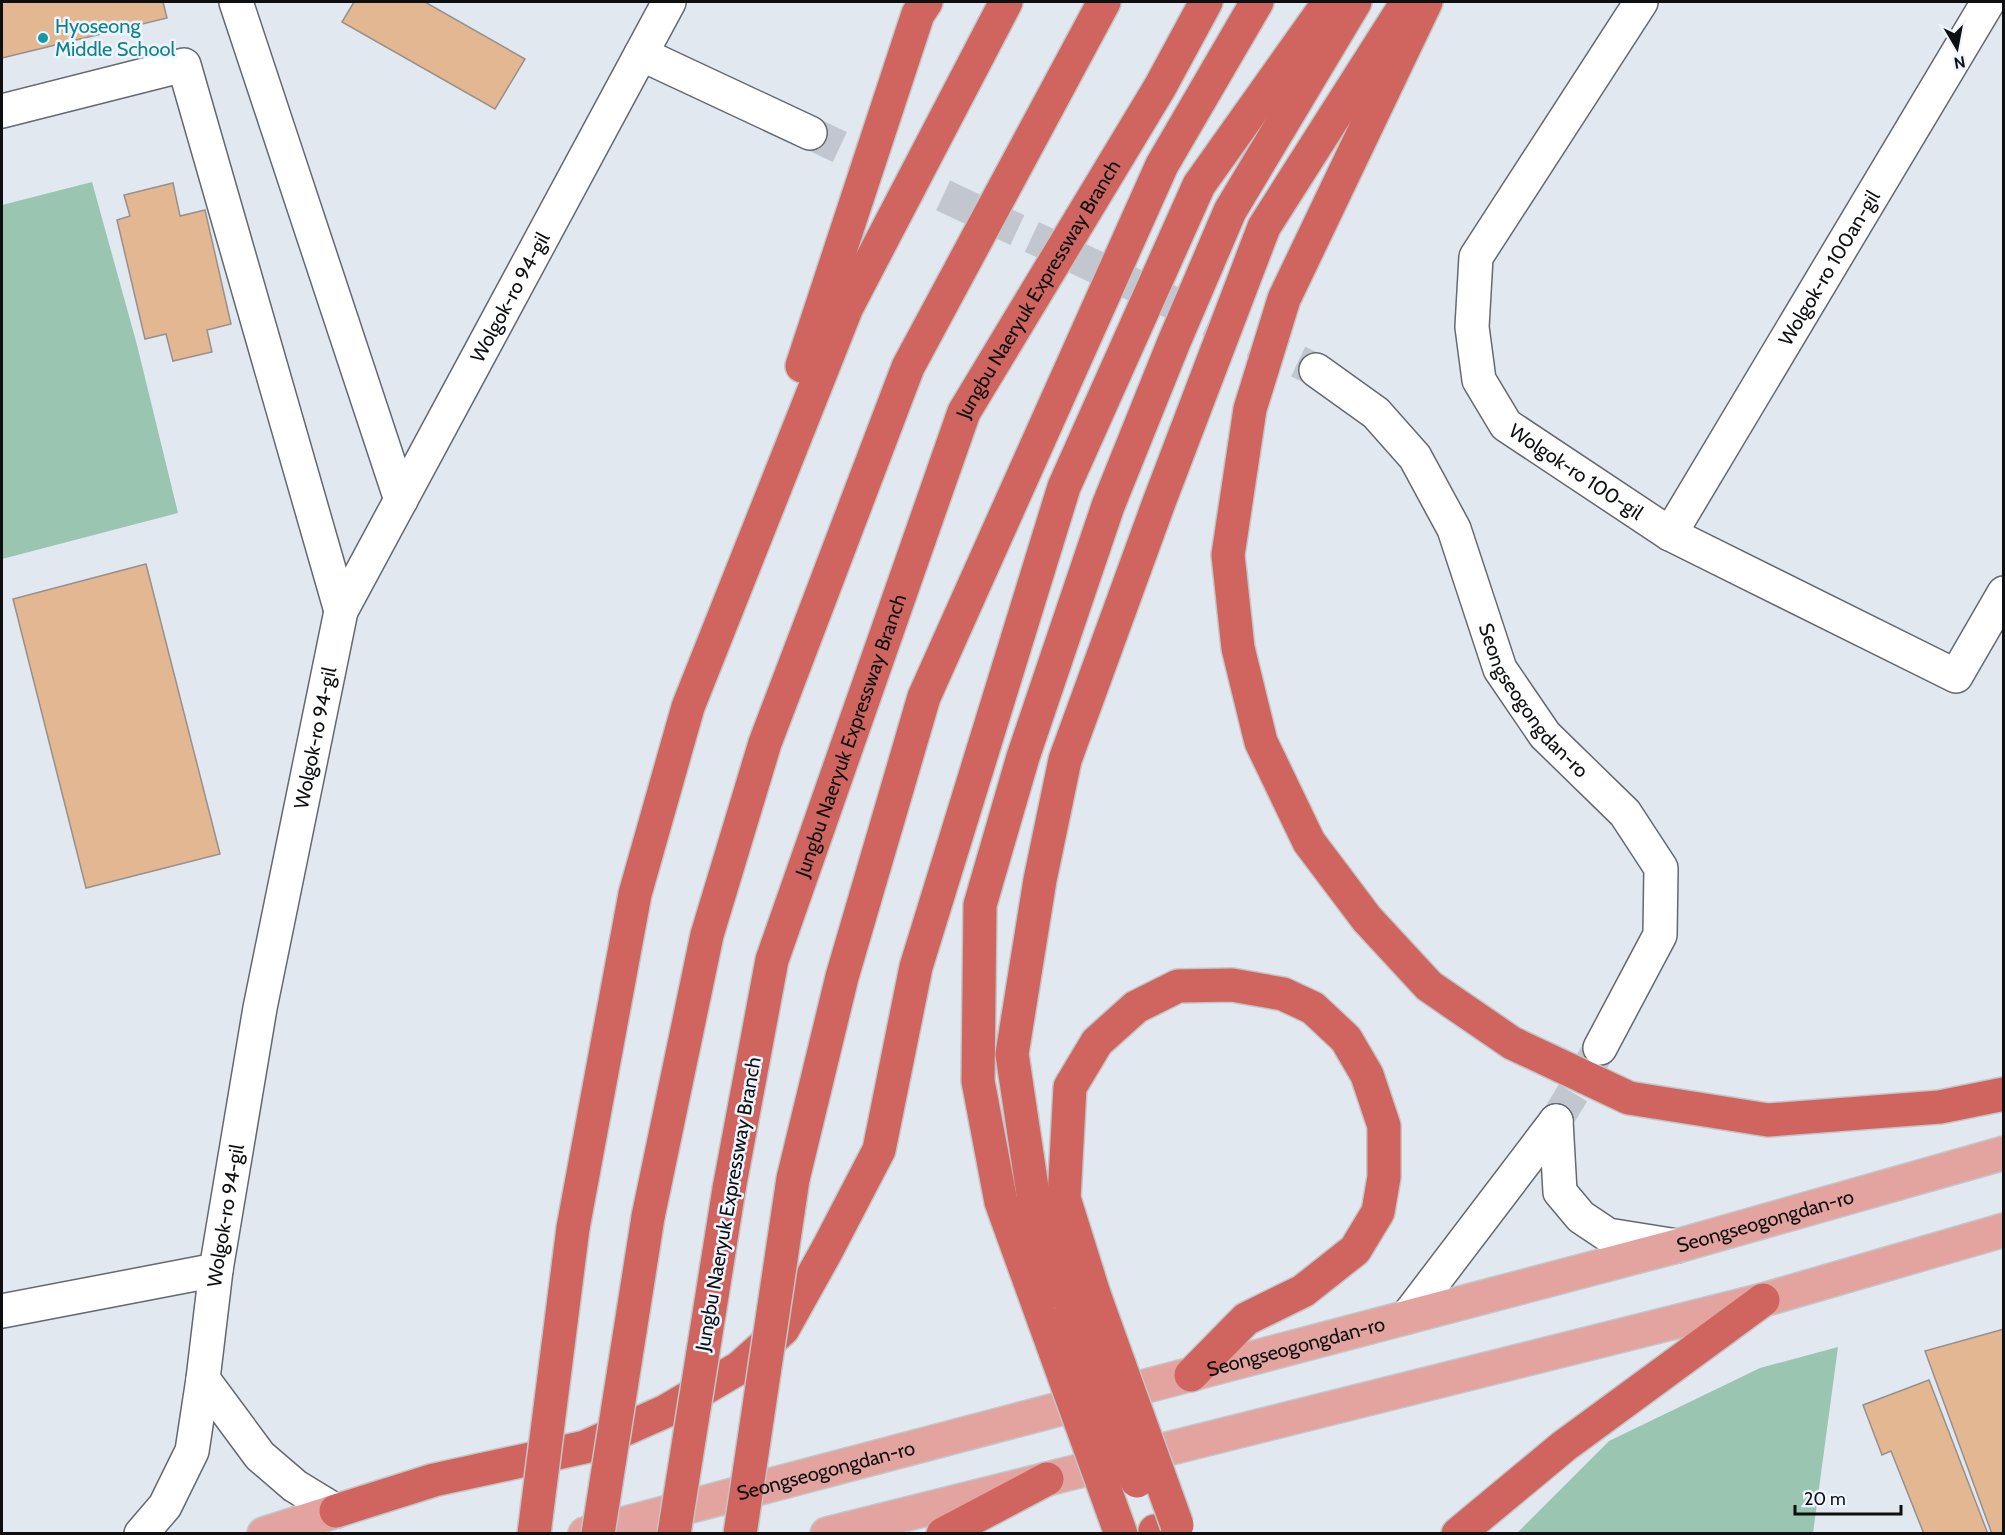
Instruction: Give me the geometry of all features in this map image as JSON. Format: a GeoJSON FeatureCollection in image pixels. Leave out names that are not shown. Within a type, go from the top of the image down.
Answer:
{"type":"FeatureCollection","features":[{"type":"Feature","properties":{"kind":"highway"},"geometry":{"type":"LineString","coordinates":[[534,1533],[573,1227],[635,894],[688,707],[918,14],[926,2]]}},
{"type":"Feature","properties":{"kind":"highway"},"geometry":{"type":"LineString","coordinates":[[688,707],[847,307],[1006,2]]}},
{"type":"Feature","properties":{"kind":"highway"},"geometry":{"type":"LineString","coordinates":[[598,1533],[648,1217],[707,935],[765,743],[908,367],[1104,2]]}},
{"type":"Feature","properties":{"kind":"highway","name":"Jungbu Naeryuk Expressway Branch"},"geometry":{"type":"LineString","coordinates":[[674,1533],[729,1189],[772,960],[964,412],[1160,87],[1206,2]]}},
{"type":"Feature","properties":{"kind":"highway"},"geometry":{"type":"LineString","coordinates":[[740,1533],[793,1179],[842,977],[924,697],[1162,165],[1257,2]]}},
{"type":"Feature","properties":{"kind":"highway"},"geometry":{"type":"LineString","coordinates":[[336,1511],[434,1480],[585,1447],[666,1412],[739,1368],[783,1329],[879,1150],[916,967],[1064,487],[1199,185],[1329,2]]}},
{"type":"Feature","properties":{"kind":"highway"},"geometry":{"type":"LineString","coordinates":[[1121,1533],[1001,1202],[978,1081],[980,905],[1023,757],[1108,506],[1179,331],[1230,211],[1354,2]]}},
{"type":"Feature","properties":{"kind":"highway"},"geometry":{"type":"LineString","coordinates":[[1167,1531],[1082,1298],[1034,1201],[1012,1054],[1040,880],[1065,760],[1158,505],[1264,227],[1407,2]]}},
{"type":"Feature","properties":{"kind":"highway"},"geometry":{"type":"LineString","coordinates":[[1426,2],[1284,299],[1250,409],[1228,555],[1238,648],[1261,742],[1309,842],[1367,919],[1429,986],[1512,1043],[1629,1098],[1768,1120],[1940,1107],[2004,1094]]}},
{"type":"Feature","properties":{"kind":"highway"},"geometry":{"type":"LineString","coordinates":[[1082,1298],[1064,1198],[1070,1087],[1097,1042],[1136,1007],[1178,986],[1232,985],[1282,994],[1313,1008],[1346,1038],[1367,1075],[1384,1126],[1384,1176],[1378,1212],[1355,1250],[1303,1291],[1246,1319],[1191,1375]]}},
{"type":"Feature","properties":{"kind":"highway"},"geometry":{"type":"LineString","coordinates":[[1458,1533],[1564,1446],[1763,1300]]}},
{"type":"Feature","properties":{"kind":"highway"},"geometry":{"type":"LineString","coordinates":[[943,1533],[1047,1479]]}},
{"type":"Feature","properties":{"kind":"main road","name":"Seongseogongdan-ro"},"geometry":{"type":"LineString","coordinates":[[585,1533],[1677,1246],[2004,1153]]}},
{"type":"Feature","properties":{"kind":"main road"},"geometry":{"type":"LineString","coordinates":[[827,1533],[1763,1300],[2004,1230]]}},
{"type":"Feature","properties":{"kind":"main road"},"geometry":{"type":"LineString","coordinates":[[264,1533],[336,1511]]}},
{"type":"Feature","properties":{"kind":"street"},"geometry":{"type":"LineString","coordinates":[[236,2],[401,500]]}},
{"type":"Feature","properties":{"kind":"street","name":"Wolgok-ro 94-gil"},"geometry":{"type":"LineString","coordinates":[[141,1533],[165,1506],[192,1451],[216,1269],[260,1008],[340,611],[669,2]]}},
{"type":"Feature","properties":{"kind":"street","name":"Wolgok-ro 100-gil"},"geometry":{"type":"LineString","coordinates":[[1641,2],[1476,257],[1472,327],[1479,380],[1506,425],[1670,534],[1956,676],[2004,593]]}},
{"type":"Feature","properties":{"kind":"street","name":"Wolgok-ro 100an-gil"},"geometry":{"type":"LineString","coordinates":[[1670,534],[1988,2]]}},
{"type":"Feature","properties":{"kind":"street"},"geometry":{"type":"LineString","coordinates":[[641,54],[810,133]]}},
{"type":"Feature","properties":{"kind":"street"},"geometry":{"type":"LineString","coordinates":[[2,111],[184,65],[340,611]]}},
{"type":"Feature","properties":{"kind":"street","name":"Seongseogongdan-ro"},"geometry":{"type":"LineString","coordinates":[[1316,370],[1376,413],[1415,457],[1454,529],[1500,669],[1545,735],[1625,813],[1661,868],[1660,935],[1600,1048]]}},
{"type":"Feature","properties":{"kind":"street"},"geometry":{"type":"LineString","coordinates":[[1407,1317],[1556,1120],[1560,1192],[1581,1217],[1608,1235],[1677,1246]]}},
{"type":"Feature","properties":{"kind":"street"},"geometry":{"type":"LineString","coordinates":[[2,1311],[216,1269]]}},
{"type":"Feature","properties":{"kind":"street"},"geometry":{"type":"LineString","coordinates":[[203,1379],[260,1456],[295,1486],[336,1511]]}},
{"type":"Feature","properties":{"kind":"green space"},"geometry":{"type":"Polygon","coordinates":[[[92,182],[137,345],[178,513],[2,559],[2,205],[92,182]]]}},
{"type":"Feature","properties":{"kind":"green space"},"geometry":{"type":"Polygon","coordinates":[[[1838,1347],[1813,1533],[1517,1533],[1609,1441],[1760,1368],[1838,1347]]]}},
{"type":"Feature","properties":{"kind":"building","name":"Hyoseong Middle School"},"geometry":{"type":"Polygon","coordinates":[[[2,2],[163,2],[167,18],[2,58],[2,2]]]}},
{"type":"Feature","properties":{"kind":"building"},"geometry":{"type":"Polygon","coordinates":[[[354,2],[425,2],[525,59],[495,109],[342,22],[354,2]]]}},
{"type":"Feature","properties":{"kind":"building"},"geometry":{"type":"Polygon","coordinates":[[[173,183],[180,216],[205,210],[231,324],[207,330],[212,352],[173,361],[166,334],[145,339],[117,220],[130,216],[124,195],[173,183]]]}},
{"type":"Feature","properties":{"kind":"building"},"geometry":{"type":"Polygon","coordinates":[[[146,564],[220,854],[86,888],[13,599],[146,564]]]}},
{"type":"Feature","properties":{"kind":"building"},"geometry":{"type":"Polygon","coordinates":[[[2004,1329],[2004,1534],[1992,1534],[1925,1351],[2004,1329]]]}},
{"type":"Feature","properties":{"kind":"building"},"geometry":{"type":"Polygon","coordinates":[[[1929,1380],[1988,1534],[1924,1534],[1891,1451],[1882,1455],[1863,1405],[1929,1380]]]}},
{"type":"Feature","properties":{"kind":"tunnel"},"geometry":{"type":"LineString","coordinates":[[810,133],[1316,370]]}},
{"type":"Feature","properties":{"kind":"tunnel"},"geometry":{"type":"LineString","coordinates":[[1556,1121],[1597,1053]]}},
{"type":"Feature","properties":{"kind":"place","name":"Hyoseong Middle School"},"geometry":{"type":"Point","coordinates":[43,38]}}]}
